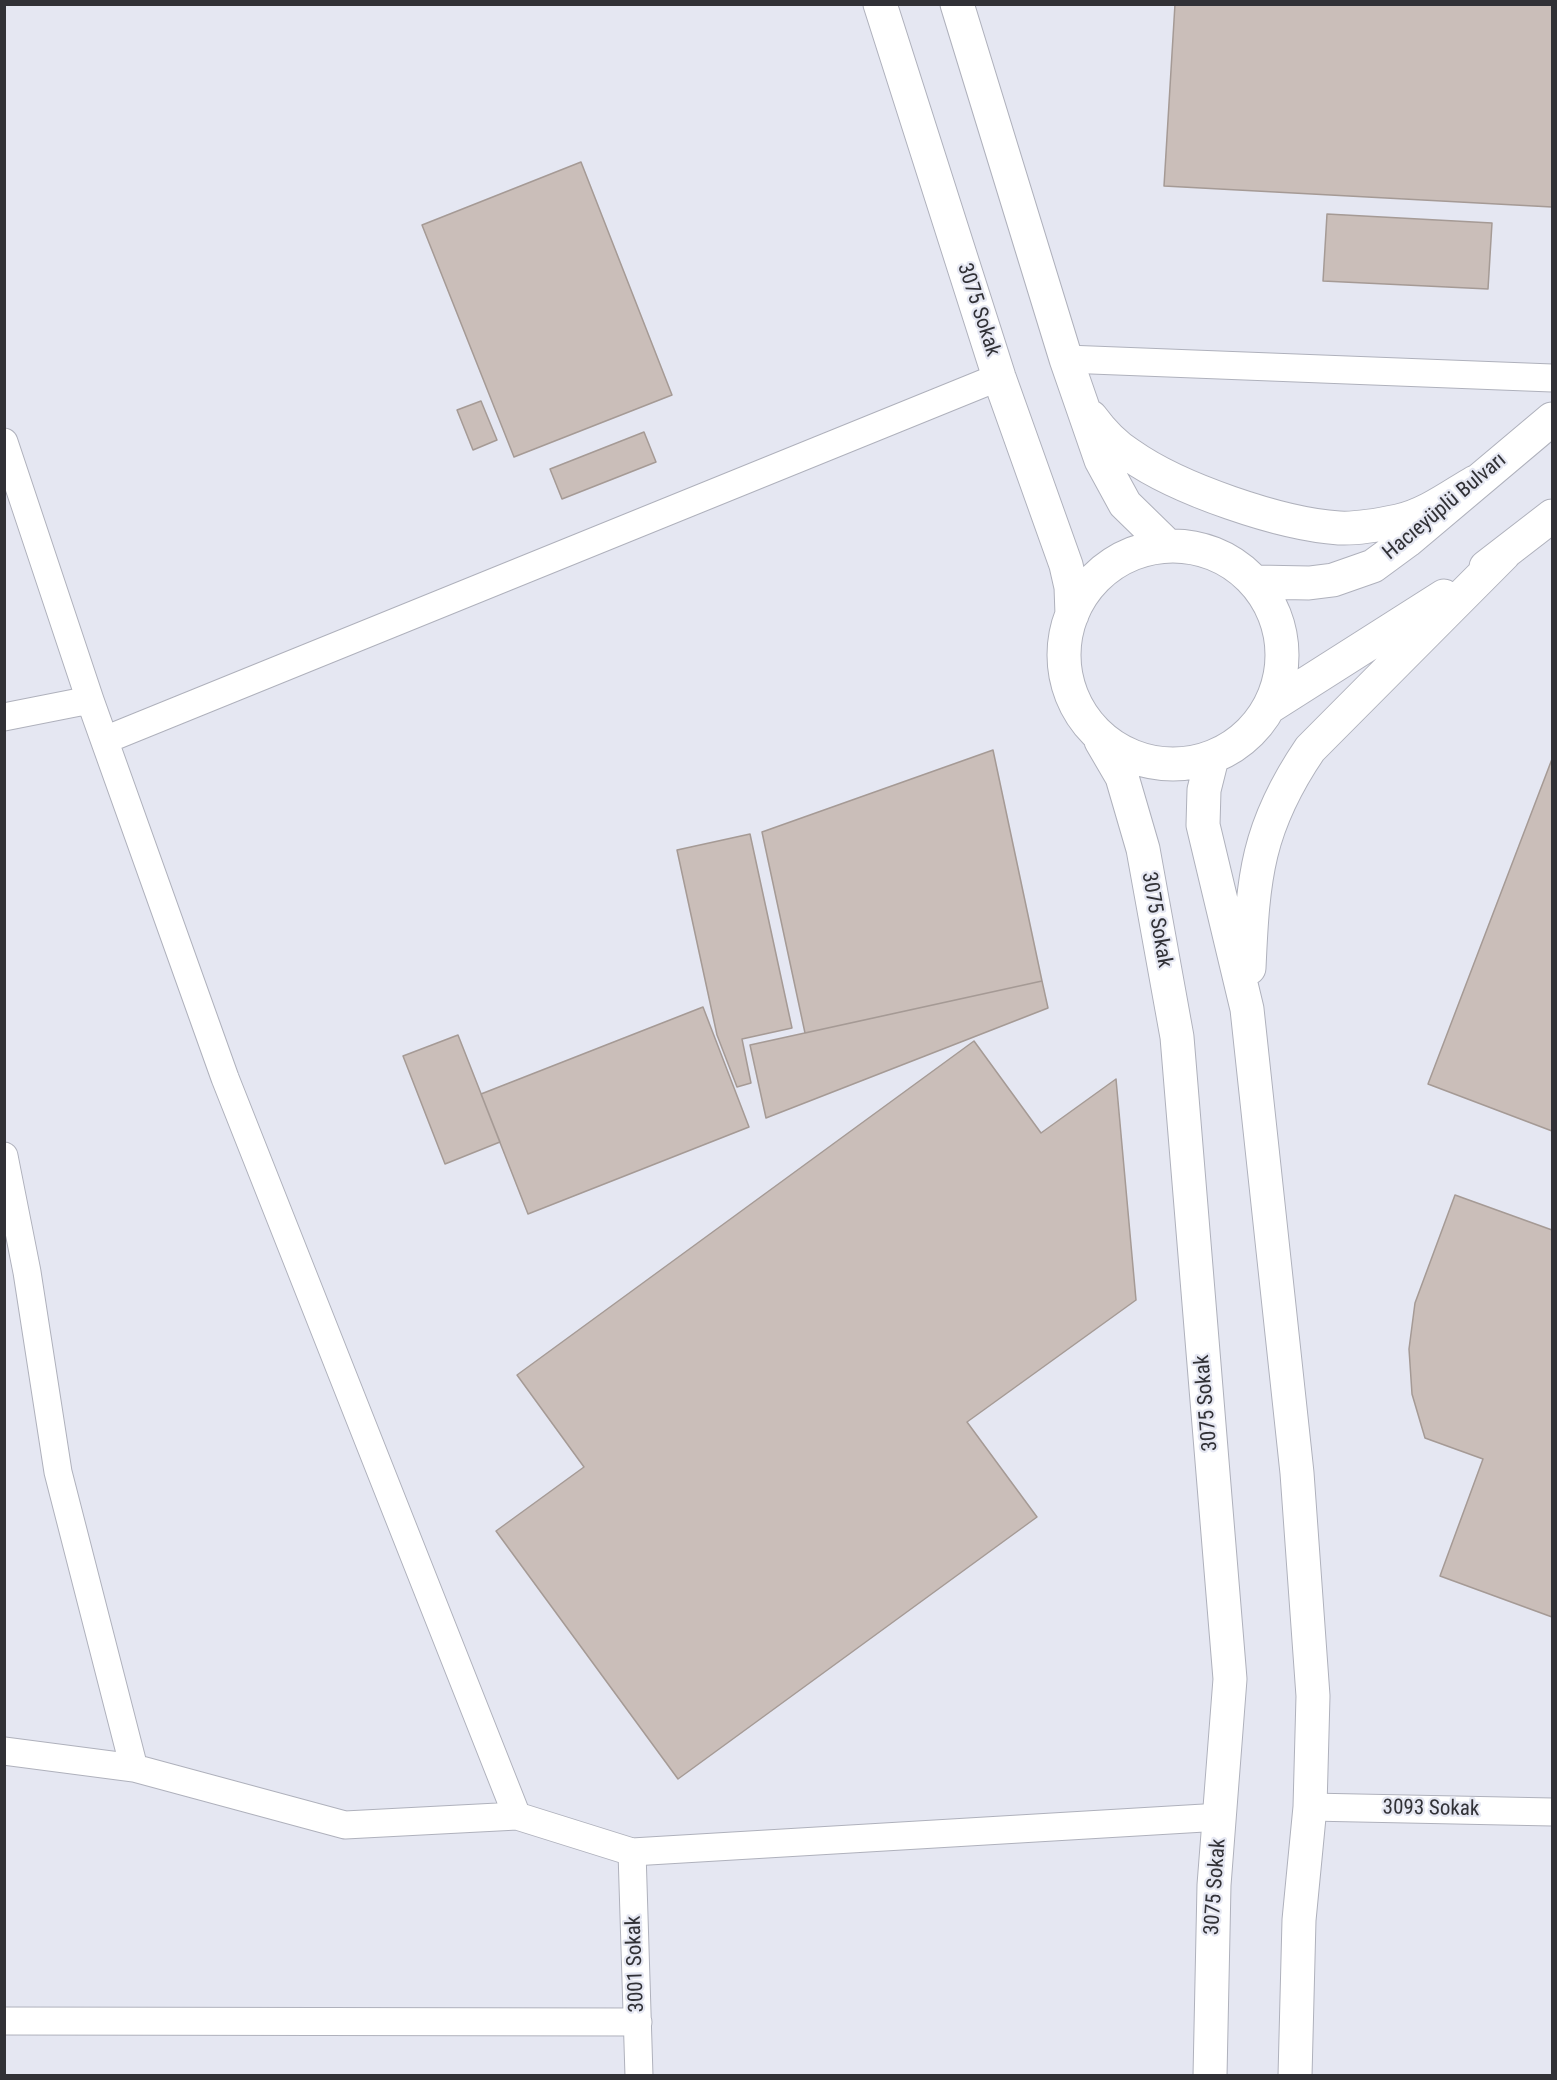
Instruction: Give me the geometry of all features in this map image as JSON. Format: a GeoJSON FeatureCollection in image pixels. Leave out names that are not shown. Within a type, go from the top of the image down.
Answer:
{"type":"FeatureCollection","features":[{"type":"Feature","properties":{"kind":"street","name":"3075 Sokak"},"geometry":{"type":"LineString","coordinates":[[879,4],[999,377],[1066,565],[1071,587],[1072,615],[1064,647],[1066,680],[1079,711],[1101,741],[1122,777],[1143,849],[1177,1036],[1230,1679],[1214,1885],[1210,2076]]}},
{"type":"Feature","properties":{"kind":"street"},"geometry":{"type":"LineString","coordinates":[[957,4],[1065,359],[1101,459],[1125,504],[1167,545]]}},
{"type":"Feature","properties":{"kind":"street"},"geometry":{"type":"LineString","coordinates":[[1065,359],[1552,378]]}},
{"type":"Feature","properties":{"kind":"street"},"geometry":{"type":"LineString","coordinates":[[105,740],[999,377]]}},
{"type":"Feature","properties":{"kind":"street"},"geometry":{"type":"LineString","coordinates":[[1080,404],[1114,443],[1142,464],[1223,499],[1268,514],[1317,526],[1342,528],[1401,520],[1432,508],[1475,482]]}},
{"type":"Feature","properties":{"kind":"street","name":"Hacıeyüplü Bulvarı"},"geometry":{"type":"LineString","coordinates":[[1257,582],[1310,583],[1333,580],[1373,566],[1407,541],[1552,419]]}},
{"type":"Feature","properties":{"kind":"street"},"geometry":{"type":"LineString","coordinates":[[4,442],[90,700],[225,1078],[517,1816]]}},
{"type":"Feature","properties":{"kind":"street"},"geometry":{"type":"LineString","coordinates":[[1101,741],[1128,754],[1159,763],[1192,763],[1212,758],[1250,732],[1270,706],[1462,584],[1552,516]]}},
{"type":"Feature","properties":{"kind":"street"},"geometry":{"type":"LineString","coordinates":[[1072,615],[1087,588],[1108,566],[1135,552],[1167,545],[1201,548],[1231,561],[1257,582],[1274,610],[1283,642],[1270,706]]}},
{"type":"Feature","properties":{"kind":"street"},"geometry":{"type":"LineString","coordinates":[[1247,1009],[1252,903],[1266,830],[1279,799],[1310,749],[1504,554]]}},
{"type":"Feature","properties":{"kind":"street"},"geometry":{"type":"LineString","coordinates":[[4,717],[90,700]]}},
{"type":"Feature","properties":{"kind":"street"},"geometry":{"type":"LineString","coordinates":[[1212,758],[1204,790],[1203,825],[1247,1009],[1297,1473],[1313,1696],[1310,1807],[1299,1920],[1295,2076]]}},
{"type":"Feature","properties":{"kind":"street"},"geometry":{"type":"LineString","coordinates":[[4,1156],[27,1272],[58,1472],[134,1768]]}},
{"type":"Feature","properties":{"kind":"street"},"geometry":{"type":"LineString","coordinates":[[4,1751],[134,1768],[345,1825],[517,1816],[632,1852],[1221,1817]]}},
{"type":"Feature","properties":{"kind":"street","name":"3093 Sokak"},"geometry":{"type":"LineString","coordinates":[[1310,1807],[1552,1812]]}},
{"type":"Feature","properties":{"kind":"street","name":"3001 Sokak"},"geometry":{"type":"LineString","coordinates":[[632,1852],[639,2076]]}},
{"type":"Feature","properties":{"kind":"street"},"geometry":{"type":"LineString","coordinates":[[4,2021],[638,2022]]}},
{"type":"Feature","properties":{"kind":"building"},"geometry":{"type":"Polygon","coordinates":[[[1175,4],[1552,4],[1552,207],[1164,186],[1175,4]]]}},
{"type":"Feature","properties":{"kind":"building"},"geometry":{"type":"Polygon","coordinates":[[[581,162],[672,395],[514,457],[422,225],[581,162]]]}},
{"type":"Feature","properties":{"kind":"building"},"geometry":{"type":"Polygon","coordinates":[[[1327,214],[1492,223],[1488,289],[1323,281],[1327,214]]]}},
{"type":"Feature","properties":{"kind":"building"},"geometry":{"type":"Polygon","coordinates":[[[481,401],[497,440],[473,450],[457,410],[481,401]]]}},
{"type":"Feature","properties":{"kind":"building"},"geometry":{"type":"Polygon","coordinates":[[[644,432],[656,462],[562,499],[550,469],[644,432]]]}},
{"type":"Feature","properties":{"kind":"building"},"geometry":{"type":"Polygon","coordinates":[[[993,750],[1042,981],[805,1033],[762,832],[993,750]]]}},
{"type":"Feature","properties":{"kind":"building"},"geometry":{"type":"Polygon","coordinates":[[[1552,759],[1552,1131],[1428,1084],[1552,759]]]}},
{"type":"Feature","properties":{"kind":"building"},"geometry":{"type":"Polygon","coordinates":[[[750,834],[792,1028],[742,1039],[751,1083],[737,1087],[717,1035],[677,850],[750,834]]]}},
{"type":"Feature","properties":{"kind":"building"},"geometry":{"type":"Polygon","coordinates":[[[1042,981],[1048,1008],[766,1118],[750,1045],[1042,981]]]}},
{"type":"Feature","properties":{"kind":"building"},"geometry":{"type":"Polygon","coordinates":[[[703,1007],[749,1127],[528,1214],[481,1094],[703,1007]]]}},
{"type":"Feature","properties":{"kind":"building"},"geometry":{"type":"Polygon","coordinates":[[[458,1035],[500,1142],[445,1164],[403,1056],[458,1035]]]}},
{"type":"Feature","properties":{"kind":"building"},"geometry":{"type":"Polygon","coordinates":[[[974,1041],[1041,1133],[1116,1079],[1136,1300],[967,1422],[1037,1517],[678,1779],[496,1531],[584,1467],[517,1375],[974,1041]]]}},
{"type":"Feature","properties":{"kind":"building"},"geometry":{"type":"Polygon","coordinates":[[[1455,1195],[1552,1230],[1552,1617],[1440,1576],[1483,1459],[1425,1438],[1412,1394],[1409,1349],[1415,1303],[1455,1195]]]}}]}
